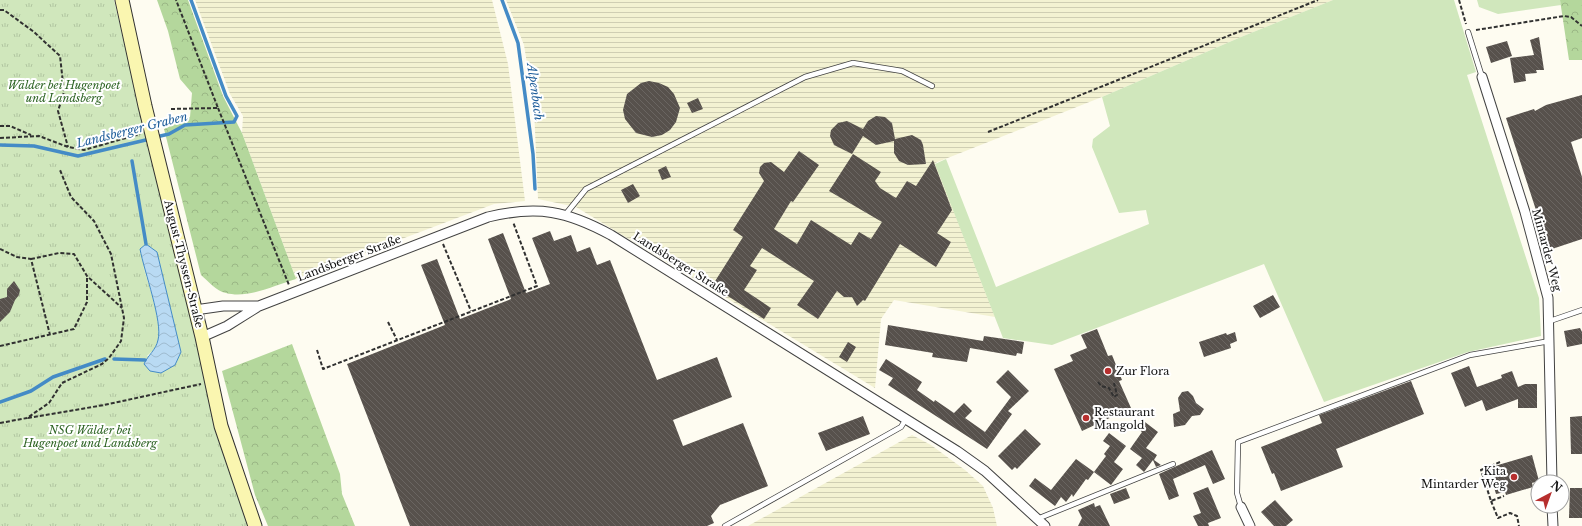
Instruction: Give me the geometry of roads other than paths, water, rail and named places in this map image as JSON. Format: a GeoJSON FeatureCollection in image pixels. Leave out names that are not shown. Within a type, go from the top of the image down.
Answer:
{"type":"FeatureCollection","features":[{"type":"Feature","properties":{"kind":"main road","name":"August-Thyssen-Straße"},"geometry":{"type":"LineString","coordinates":[[122,0],[151,130],[202,338],[221,426],[255,526]]}},
{"type":"Feature","properties":{"kind":"street","name":"Mintarder Weg"},"geometry":{"type":"LineString","coordinates":[[1482,77],[1544,278],[1550,321],[1552,474]]}},
{"type":"Feature","properties":{"kind":"street","name":"Landsberger Straße"},"geometry":{"type":"LineString","coordinates":[[202,338],[227,326],[259,306],[488,217],[509,212],[529,210],[565,215],[583,220],[611,236],[906,419],[985,471],[1044,526]]}},
{"type":"Feature","properties":{"kind":"street","name":"Landsberger Straße"},"geometry":{"type":"LineString","coordinates":[[195,310],[223,306],[259,306]]}},
{"type":"Feature","properties":{"kind":"street"},"geometry":{"type":"LineString","coordinates":[[1241,507],[1250,526]]}},
{"type":"Feature","properties":{"kind":"street"},"geometry":{"type":"LineString","coordinates":[[1552,514],[1552,526]]}},
{"type":"Feature","properties":{"kind":"lane","name":"Mintarder Weg"},"geometry":{"type":"LineString","coordinates":[[1468,32],[1482,77]]}},
{"type":"Feature","properties":{"kind":"lane"},"geometry":{"type":"LineString","coordinates":[[565,215],[586,189],[805,77],[853,63],[902,71],[932,86]]}},
{"type":"Feature","properties":{"kind":"lane"},"geometry":{"type":"LineString","coordinates":[[1550,321],[1582,310]]}},
{"type":"Feature","properties":{"kind":"lane"},"geometry":{"type":"LineString","coordinates":[[1241,507],[1237,494],[1238,442],[1470,355],[1550,341]]}},
{"type":"Feature","properties":{"kind":"lane"},"geometry":{"type":"LineString","coordinates":[[725,526],[901,427],[906,419]]}},
{"type":"Feature","properties":{"kind":"lane"},"geometry":{"type":"LineString","coordinates":[[1037,519],[1173,464]]}},
{"type":"Feature","properties":{"kind":"water"},"geometry":{"type":"Polygon","coordinates":[[[146,244],[157,252],[181,352],[175,365],[161,373],[150,371],[144,364],[156,347],[159,332],[156,309],[140,249],[146,244]]]}},
{"type":"Feature","properties":{"kind":"waterway","name":"Landsberger Graben"},"geometry":{"type":"LineString","coordinates":[[156,137],[169,134],[185,125],[234,122],[237,116],[226,96],[191,0]]}},
{"type":"Feature","properties":{"kind":"waterway","name":"Alpenbach"},"geometry":{"type":"LineString","coordinates":[[502,0],[518,43],[533,154],[535,189]]}},
{"type":"Feature","properties":{"kind":"waterway","name":"Landsberger Graben"},"geometry":{"type":"LineString","coordinates":[[0,145],[34,146],[78,156],[150,139]]}},
{"type":"Feature","properties":{"kind":"waterway"},"geometry":{"type":"LineString","coordinates":[[132,161],[146,244]]}},
{"type":"Feature","properties":{"kind":"waterway"},"geometry":{"type":"LineString","coordinates":[[0,402],[31,391],[53,377],[105,359]]}},
{"type":"Feature","properties":{"kind":"waterway"},"geometry":{"type":"LineString","coordinates":[[114,359],[145,360]]}},
{"type":"Feature","properties":{"kind":"place","name":"Zur Flora"},"geometry":{"type":"Point","coordinates":[1108,371]}},
{"type":"Feature","properties":{"kind":"place","name":"Restaurant Mangold"},"geometry":{"type":"Point","coordinates":[1086,418]}},
{"type":"Feature","properties":{"kind":"place","name":"Kita Mintarder Weg"},"geometry":{"type":"Point","coordinates":[1514,477]}},
{"type":"Feature","properties":{"kind":"park label","name":"Wälder bei Hugenpoet und Landsberg"},"geometry":{"type":"Point","coordinates":[64,91]}},
{"type":"Feature","properties":{"kind":"park label","name":"NSG Wälder bei Hugenpoet und Landsberg"},"geometry":{"type":"Point","coordinates":[90,436]}}]}
